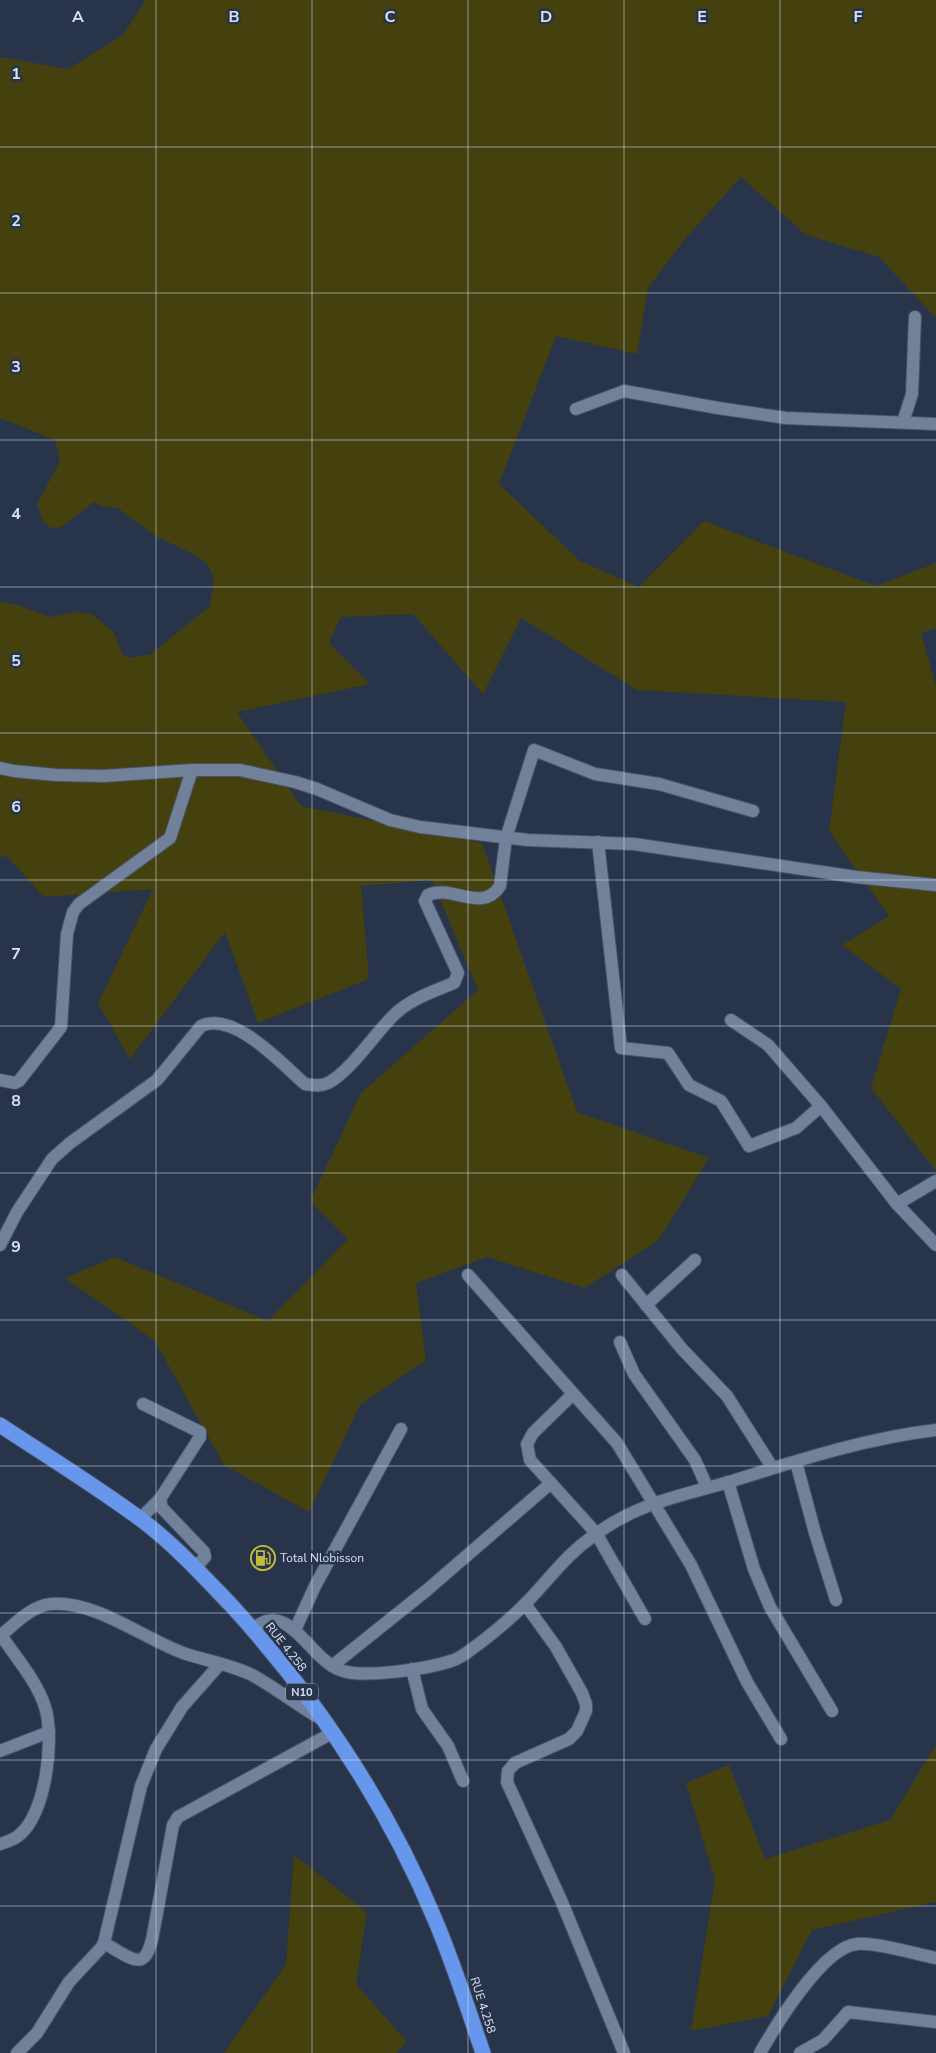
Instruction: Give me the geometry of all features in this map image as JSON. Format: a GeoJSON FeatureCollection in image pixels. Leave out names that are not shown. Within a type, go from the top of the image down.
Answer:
{"type":"FeatureCollection","features":[{"type":"Feature","properties":{"kind":"highway","name":"RUE 4.258"},"geometry":{"type":"LineString","coordinates":[[0,1425],[140,1519],[195,1568],[252,1629],[323,1720],[383,1814],[408,1863],[435,1920],[459,1980],[483,2053]]}},
{"type":"Feature","properties":{"kind":"street"},"geometry":{"type":"LineString","coordinates":[[903,422],[912,394],[915,318]]}},
{"type":"Feature","properties":{"kind":"street"},"geometry":{"type":"LineString","coordinates":[[576,409],[624,391],[786,418],[936,424]]}},
{"type":"Feature","properties":{"kind":"street"},"geometry":{"type":"LineString","coordinates":[[0,1245],[17,1212],[52,1159],[70,1142],[157,1080],[201,1026],[210,1022],[231,1025],[258,1043],[305,1084],[315,1086],[327,1084],[346,1068],[396,1012],[422,996],[454,983],[458,972],[425,901],[428,895],[440,892],[476,898],[489,898],[496,892],[500,886],[506,838],[534,750],[595,774],[658,784],[753,811]]}},
{"type":"Feature","properties":{"kind":"street"},"geometry":{"type":"LineString","coordinates":[[0,768],[56,775],[104,776],[192,770],[240,770],[295,782],[317,789],[390,820],[420,827],[528,840],[634,844],[856,877],[936,885]]}},
{"type":"Feature","properties":{"kind":"street"},"geometry":{"type":"LineString","coordinates":[[0,1080],[15,1083],[19,1081],[61,1027],[64,960],[67,934],[73,912],[79,904],[170,838],[192,770]]}},
{"type":"Feature","properties":{"kind":"street"},"geometry":{"type":"LineString","coordinates":[[598,842],[622,1048],[668,1053],[689,1085],[721,1101],[749,1146],[796,1128],[821,1106]]}},
{"type":"Feature","properties":{"kind":"street"},"geometry":{"type":"LineString","coordinates":[[731,1020],[768,1045],[821,1106],[897,1204],[936,1245]]}},
{"type":"Feature","properties":{"kind":"street"},"geometry":{"type":"LineString","coordinates":[[897,1204],[936,1181]]}},
{"type":"Feature","properties":{"kind":"street"},"geometry":{"type":"LineString","coordinates":[[646,1305],[695,1260]]}},
{"type":"Feature","properties":{"kind":"street"},"geometry":{"type":"LineString","coordinates":[[468,1275],[616,1443],[690,1565],[746,1682],[781,1739]]}},
{"type":"Feature","properties":{"kind":"street"},"geometry":{"type":"LineString","coordinates":[[622,1275],[682,1349],[727,1396],[772,1467]]}},
{"type":"Feature","properties":{"kind":"street"},"geometry":{"type":"LineString","coordinates":[[620,1342],[634,1374],[695,1460],[707,1488]]}},
{"type":"Feature","properties":{"kind":"street"},"geometry":{"type":"LineString","coordinates":[[572,1394],[533,1433],[526,1444],[530,1460],[596,1533],[645,1619]]}},
{"type":"Feature","properties":{"kind":"street"},"geometry":{"type":"LineString","coordinates":[[140,1519],[160,1499],[200,1437],[200,1432],[143,1404]]}},
{"type":"Feature","properties":{"kind":"street"},"geometry":{"type":"LineString","coordinates":[[295,1630],[315,1586],[401,1429]]}},
{"type":"Feature","properties":{"kind":"street"},"geometry":{"type":"LineString","coordinates":[[252,1629],[262,1621],[275,1619],[290,1626],[332,1666],[342,1671],[362,1674],[412,1669],[451,1661],[462,1656],[492,1634],[525,1604],[563,1561],[596,1533],[637,1509],[772,1467],[863,1444],[936,1430]]}},
{"type":"Feature","properties":{"kind":"street"},"geometry":{"type":"LineString","coordinates":[[796,1462],[836,1600]]}},
{"type":"Feature","properties":{"kind":"street"},"geometry":{"type":"LineString","coordinates":[[728,1482],[754,1569],[770,1607],[832,1710]]}},
{"type":"Feature","properties":{"kind":"street"},"geometry":{"type":"LineString","coordinates":[[332,1666],[427,1590],[551,1483]]}},
{"type":"Feature","properties":{"kind":"street"},"geometry":{"type":"LineString","coordinates":[[160,1499],[162,1508],[204,1552],[205,1558],[195,1568]]}},
{"type":"Feature","properties":{"kind":"street"},"geometry":{"type":"LineString","coordinates":[[0,1844],[17,1837],[30,1823],[36,1811],[44,1782],[50,1747],[46,1708],[39,1693],[1,1636],[33,1610],[51,1604],[64,1604],[95,1612],[173,1648],[251,1675],[323,1720]]}},
{"type":"Feature","properties":{"kind":"street"},"geometry":{"type":"LineString","coordinates":[[525,1604],[556,1647],[582,1693],[586,1704],[586,1712],[577,1731],[569,1739],[515,1763],[508,1771],[507,1782],[561,1900],[624,2053]]}},
{"type":"Feature","properties":{"kind":"street"},"geometry":{"type":"LineString","coordinates":[[18,2053],[37,2033],[69,1982],[104,1943],[141,1786],[156,1749],[182,1707],[220,1664]]}},
{"type":"Feature","properties":{"kind":"street"},"geometry":{"type":"LineString","coordinates":[[412,1669],[422,1709],[448,1746],[463,1781]]}},
{"type":"Feature","properties":{"kind":"street"},"geometry":{"type":"LineString","coordinates":[[0,1751],[49,1732]]}},
{"type":"Feature","properties":{"kind":"street"},"geometry":{"type":"LineString","coordinates":[[104,1943],[132,1960],[140,1961],[145,1958],[152,1940],[173,1825],[178,1817],[332,1733]]}},
{"type":"Feature","properties":{"kind":"street"},"geometry":{"type":"LineString","coordinates":[[760,2053],[775,2028],[815,1972],[849,1946],[868,1944],[936,1958]]}},
{"type":"Feature","properties":{"kind":"street"},"geometry":{"type":"LineString","coordinates":[[800,2053],[823,2040],[848,2012],[936,2022]]}},
{"type":"Feature","properties":{"kind":"shaded area"},"geometry":{"type":"Polygon","coordinates":[[[146,0],[936,0],[936,318],[879,257],[806,235],[741,177],[685,239],[648,288],[637,354],[556,336],[499,484],[580,561],[639,587],[704,521],[876,586],[936,563],[936,628],[921,633],[936,686],[936,1171],[871,1088],[901,989],[842,945],[889,916],[829,831],[846,702],[637,690],[521,618],[483,694],[413,614],[341,617],[329,643],[370,684],[237,712],[301,806],[482,843],[577,1112],[709,1158],[658,1241],[584,1288],[487,1257],[416,1283],[426,1360],[360,1405],[309,1512],[224,1465],[155,1341],[65,1278],[115,1257],[268,1321],[348,1239],[310,1201],[361,1093],[478,990],[432,880],[361,886],[369,979],[258,1023],[225,932],[130,1059],[98,1003],[153,889],[44,897],[6,855],[0,858],[0,602],[18,605],[49,617],[79,612],[91,614],[114,632],[122,654],[132,658],[151,654],[210,606],[214,578],[207,564],[193,554],[157,537],[119,509],[101,506],[94,502],[61,527],[51,528],[43,522],[37,504],[60,461],[55,440],[0,419],[0,57],[68,69],[123,35],[146,0]]]}},
{"type":"Feature","properties":{"kind":"shaded area"},"geometry":{"type":"Polygon","coordinates":[[[936,1745],[936,1902],[812,1930],[768,2016],[691,2031],[715,1880],[686,1783],[729,1765],[765,1859],[890,1820],[936,1745]]]}},
{"type":"Feature","properties":{"kind":"shaded area"},"geometry":{"type":"Polygon","coordinates":[[[294,1855],[367,1912],[356,1984],[407,2042],[396,2053],[224,2053],[286,1964],[294,1855]]]}},
{"type":"Feature","properties":{"kind":"place","name":"Total Nlobisson"},"geometry":{"type":"Point","coordinates":[263,1558]}}]}
